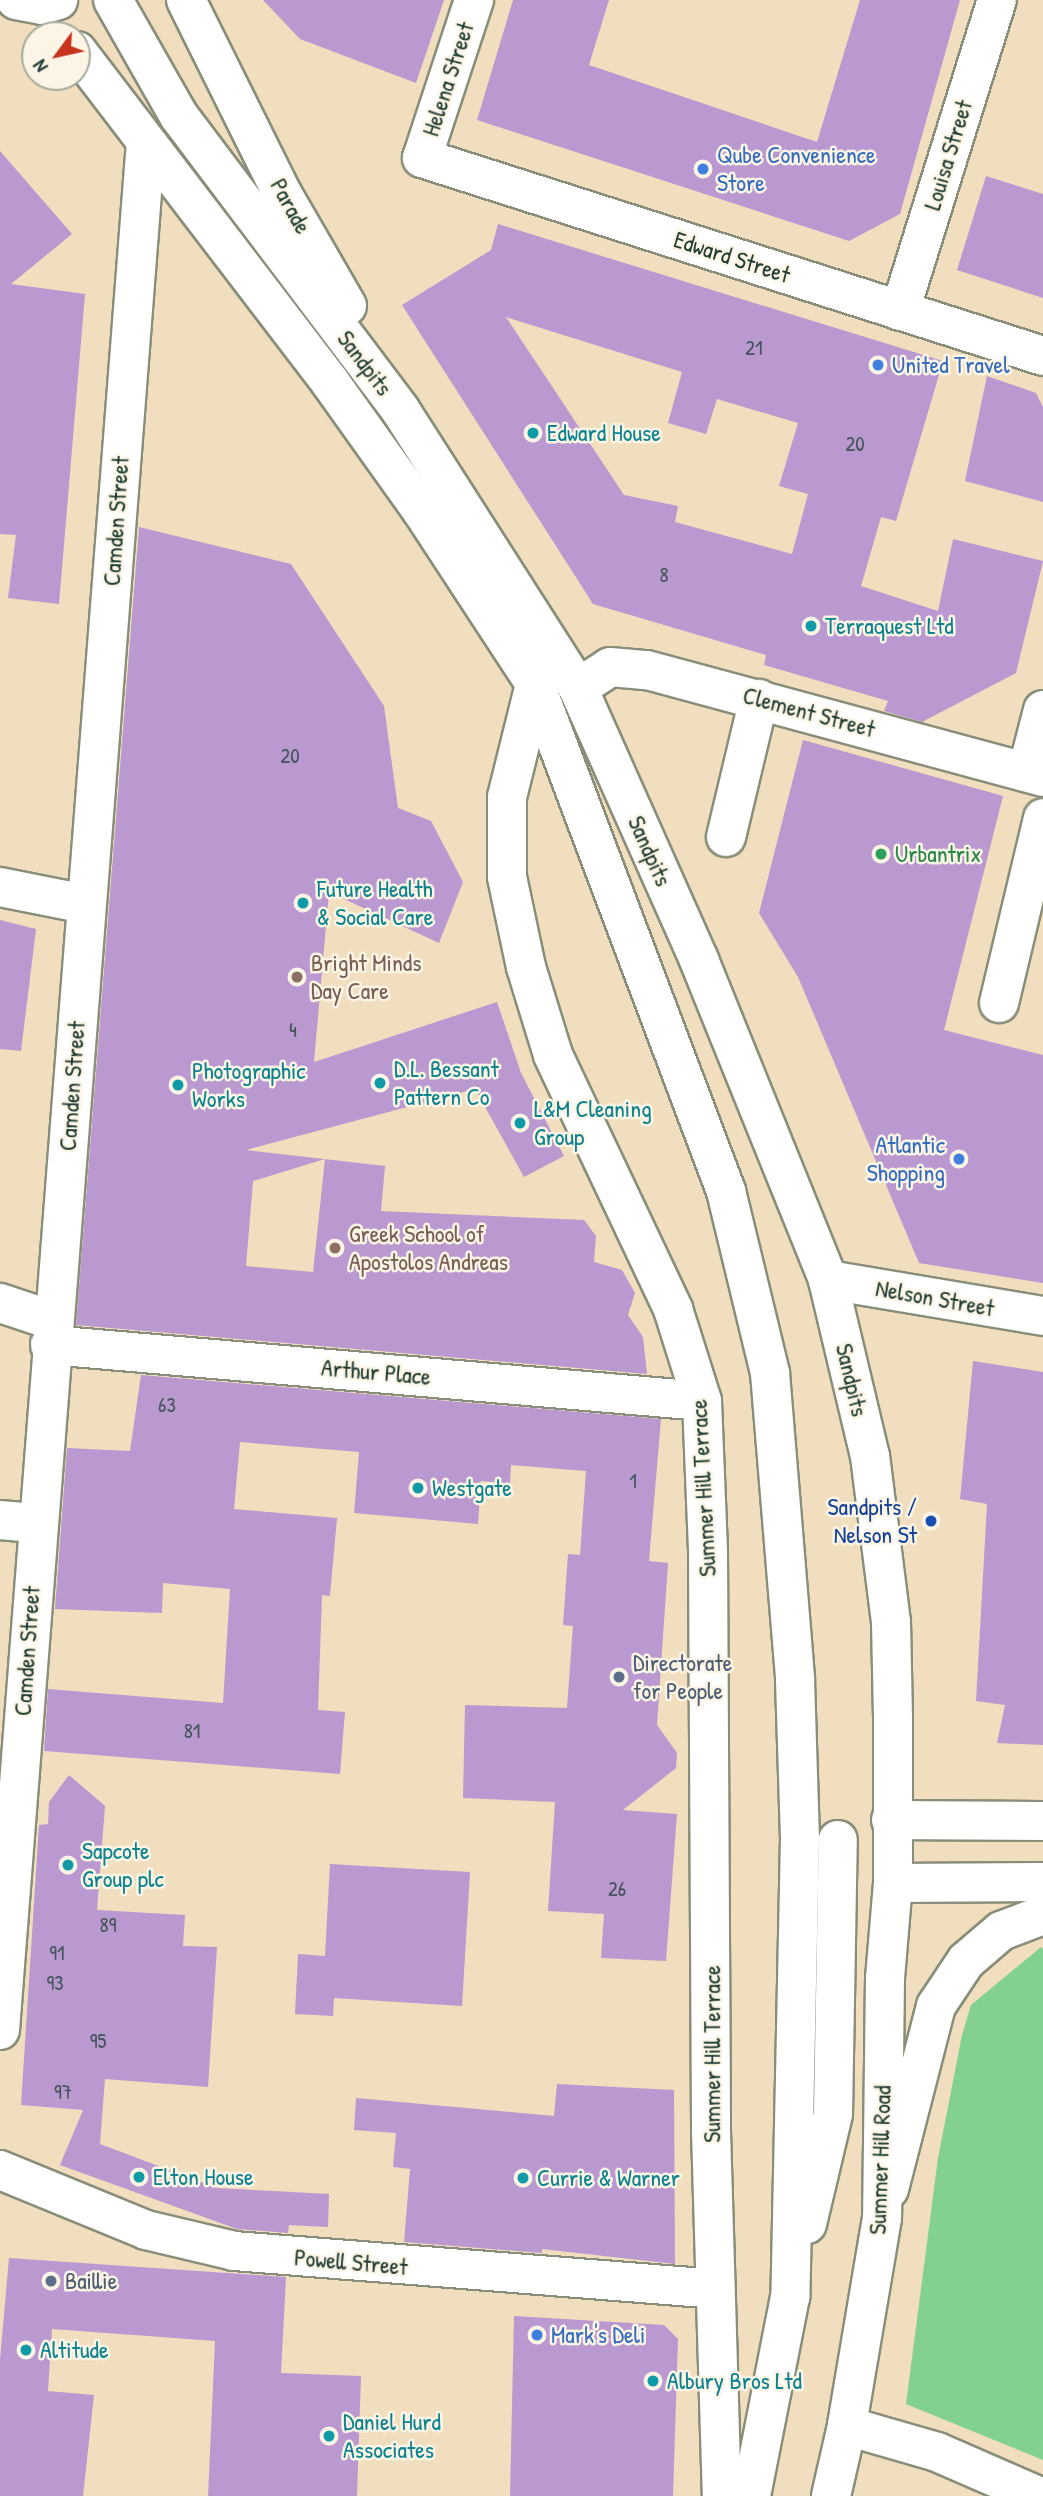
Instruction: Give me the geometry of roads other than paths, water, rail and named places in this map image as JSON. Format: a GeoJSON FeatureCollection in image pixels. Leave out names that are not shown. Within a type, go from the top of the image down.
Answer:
{"type":"FeatureCollection","features":[{"type":"Feature","properties":{"kind":"street","name":"Sandpits"},"geometry":{"type":"LineString","coordinates":[[113,0],[179,116],[401,411],[578,688],[698,960],[828,1280],[870,1456],[891,1622],[891,1819]]}},
{"type":"Feature","properties":{"kind":"street","name":"Parade"},"geometry":{"type":"LineString","coordinates":[[186,0],[283,195],[401,411]]}},
{"type":"Feature","properties":{"kind":"street","name":"Helena Street"},"geometry":{"type":"LineString","coordinates":[[422,158],[474,0]]}},
{"type":"Feature","properties":{"kind":"street","name":"Louisa Street"},"geometry":{"type":"LineString","coordinates":[[900,311],[996,0]]}},
{"type":"Feature","properties":{"kind":"street"},"geometry":{"type":"LineString","coordinates":[[39,2],[54,21]]}},
{"type":"Feature","properties":{"kind":"street","name":"Sandpits"},"geometry":{"type":"LineString","coordinates":[[91,70],[337,393],[535,684],[726,1191],[770,1373],[796,1680],[800,1838]]}},
{"type":"Feature","properties":{"kind":"street","name":"Camden Street"},"geometry":{"type":"LineString","coordinates":[[0,2030],[18,1522],[52,1333],[146,143]]}},
{"type":"Feature","properties":{"kind":"street","name":"Edward Street"},"geometry":{"type":"LineString","coordinates":[[422,158],[1043,356]]}},
{"type":"Feature","properties":{"kind":"street","name":"Clement Street"},"geometry":{"type":"LineString","coordinates":[[578,688],[610,667],[647,670],[1035,774]]}},
{"type":"Feature","properties":{"kind":"street","name":"Summer Hill Terrace"},"geometry":{"type":"LineString","coordinates":[[535,684],[507,797],[507,877],[526,967],[553,1055],[673,1310],[702,1401],[708,1552],[706,1732],[715,2289]]}},
{"type":"Feature","properties":{"kind":"street"},"geometry":{"type":"LineString","coordinates":[[726,837],[759,699]]}},
{"type":"Feature","properties":{"kind":"street"},"geometry":{"type":"LineString","coordinates":[[1035,774],[1043,709]]}},
{"type":"Feature","properties":{"kind":"street"},"geometry":{"type":"LineString","coordinates":[[999,1003],[1043,818]]}},
{"type":"Feature","properties":{"kind":"street"},"geometry":{"type":"LineString","coordinates":[[0,887],[86,904]]}},
{"type":"Feature","properties":{"kind":"street","name":"Nelson Street"},"geometry":{"type":"LineString","coordinates":[[828,1280],[1043,1316]]}},
{"type":"Feature","properties":{"kind":"street","name":"Arthur Place"},"geometry":{"type":"LineString","coordinates":[[0,1303],[52,1333],[702,1401]]}},
{"type":"Feature","properties":{"kind":"street"},"geometry":{"type":"LineString","coordinates":[[790,2297],[800,1838],[838,1840],[891,1819],[1043,1821]]}},
{"type":"Feature","properties":{"kind":"street","name":"Summer Hill Road"},"geometry":{"type":"LineString","coordinates":[[831,2496],[847,2426],[882,2218],[886,1978],[892,1883],[891,1819]]}},
{"type":"Feature","properties":{"kind":"street"},"geometry":{"type":"LineString","coordinates":[[838,1840],[892,1883],[1043,1882]]}},
{"type":"Feature","properties":{"kind":"street"},"geometry":{"type":"LineString","coordinates":[[751,2496],[790,2297],[833,2114],[838,1840]]}},
{"type":"Feature","properties":{"kind":"street"},"geometry":{"type":"LineString","coordinates":[[882,2218],[936,2006],[966,1961],[1001,1931],[1043,1915]]}},
{"type":"Feature","properties":{"kind":"street","name":"Powell Street"},"geometry":{"type":"LineString","coordinates":[[0,2171],[146,2230],[227,2256],[715,2289]]}},
{"type":"Feature","properties":{"kind":"street"},"geometry":{"type":"LineString","coordinates":[[715,2289],[722,2496]]}},
{"type":"Feature","properties":{"kind":"street"},"geometry":{"type":"LineString","coordinates":[[847,2426],[937,2452],[1038,2496]]}},
{"type":"Feature","properties":{"kind":"place","name":"Qube Convenience Store"},"geometry":{"type":"Point","coordinates":[703,169]}},
{"type":"Feature","properties":{"kind":"place","name":"United Travel"},"geometry":{"type":"Point","coordinates":[878,365]}},
{"type":"Feature","properties":{"kind":"place","name":"Edward House"},"geometry":{"type":"Point","coordinates":[533,433]}},
{"type":"Feature","properties":{"kind":"place","name":"Terraquest Ltd"},"geometry":{"type":"Point","coordinates":[811,626]}},
{"type":"Feature","properties":{"kind":"place","name":"Urbantrix"},"geometry":{"type":"Point","coordinates":[881,854]}},
{"type":"Feature","properties":{"kind":"place","name":"Future Health & Social Care"},"geometry":{"type":"Point","coordinates":[303,903]}},
{"type":"Feature","properties":{"kind":"place","name":"Bright Minds Day Care"},"geometry":{"type":"Point","coordinates":[297,977]}},
{"type":"Feature","properties":{"kind":"place","name":"D.L. Bessant Pattern Co"},"geometry":{"type":"Point","coordinates":[380,1083]}},
{"type":"Feature","properties":{"kind":"place","name":"Photographic Works"},"geometry":{"type":"Point","coordinates":[178,1085]}},
{"type":"Feature","properties":{"kind":"place","name":"L&M Cleaning Group"},"geometry":{"type":"Point","coordinates":[520,1123]}},
{"type":"Feature","properties":{"kind":"place","name":"Atlantic Shopping"},"geometry":{"type":"Point","coordinates":[959,1159]}},
{"type":"Feature","properties":{"kind":"place","name":"Greek School of Apostolos Andreas"},"geometry":{"type":"Point","coordinates":[335,1248]}},
{"type":"Feature","properties":{"kind":"place","name":"Westgate"},"geometry":{"type":"Point","coordinates":[418,1488]}},
{"type":"Feature","properties":{"kind":"place","name":"Sandpits / Nelson St"},"geometry":{"type":"Point","coordinates":[931,1521]}},
{"type":"Feature","properties":{"kind":"place","name":"Directorate for People"},"geometry":{"type":"Point","coordinates":[619,1677]}},
{"type":"Feature","properties":{"kind":"place","name":"Sapcote Group plc"},"geometry":{"type":"Point","coordinates":[68,1865]}},
{"type":"Feature","properties":{"kind":"place","name":"Elton House"},"geometry":{"type":"Point","coordinates":[139,2177]}},
{"type":"Feature","properties":{"kind":"place","name":"Currie & Warner"},"geometry":{"type":"Point","coordinates":[523,2178]}},
{"type":"Feature","properties":{"kind":"place","name":"Baillie"},"geometry":{"type":"Point","coordinates":[51,2281]}},
{"type":"Feature","properties":{"kind":"place","name":"Mark's Deli"},"geometry":{"type":"Point","coordinates":[537,2335]}},
{"type":"Feature","properties":{"kind":"place","name":"Altitude"},"geometry":{"type":"Point","coordinates":[26,2350]}},
{"type":"Feature","properties":{"kind":"place","name":"Albury Bros Ltd"},"geometry":{"type":"Point","coordinates":[653,2381]}},
{"type":"Feature","properties":{"kind":"place","name":"Daniel Hurd Associates"},"geometry":{"type":"Point","coordinates":[329,2436]}}]}
